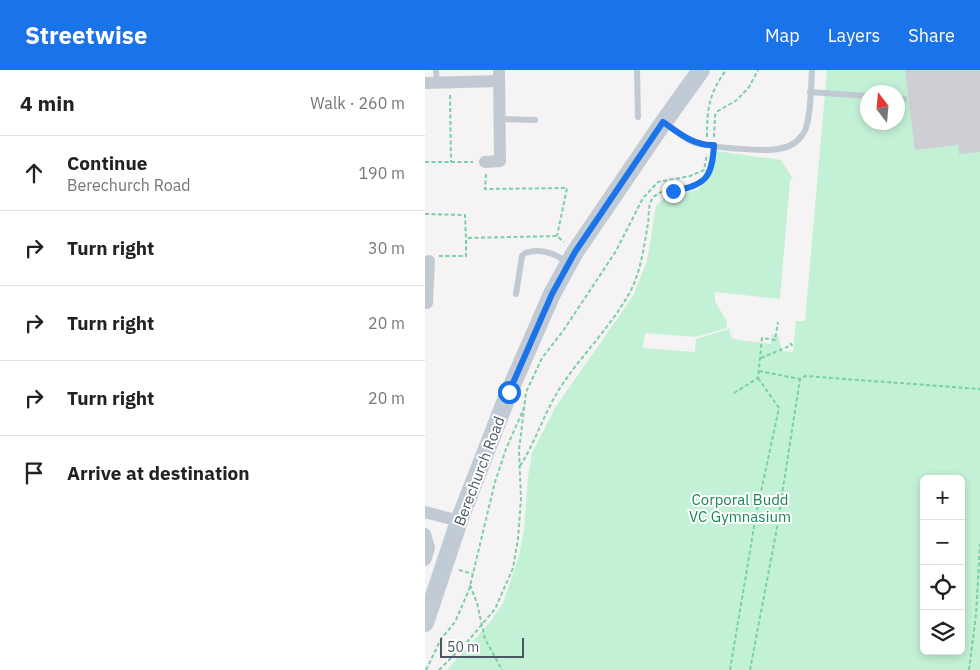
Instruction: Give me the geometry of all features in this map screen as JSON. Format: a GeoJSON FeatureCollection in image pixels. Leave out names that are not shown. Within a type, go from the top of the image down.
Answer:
{"type":"FeatureCollection","features":[{"type":"Feature","properties":{"kind":"street","name":"Berechurch Road"},"geometry":{"type":"LineString","coordinates":[[425,623],[459,521],[509,392],[552,294],[572,258],[663,122],[701,70]]}},
{"type":"Feature","properties":{"kind":"street"},"geometry":{"type":"LineString","coordinates":[[437,80],[499,76],[500,161],[485,162]]}},
{"type":"Feature","properties":{"kind":"street"},"geometry":{"type":"LineString","coordinates":[[425,303],[427,303],[429,261]]}},
{"type":"Feature","properties":{"kind":"street"},"geometry":{"type":"LineString","coordinates":[[425,512],[459,521]]}},
{"type":"Feature","properties":{"kind":"street"},"geometry":{"type":"LineString","coordinates":[[425,534],[429,548],[425,560]]}},
{"type":"Feature","properties":{"kind":"lane"},"geometry":{"type":"LineString","coordinates":[[637,70],[638,117]]}},
{"type":"Feature","properties":{"kind":"lane"},"geometry":{"type":"LineString","coordinates":[[663,122],[694,143],[711,146],[776,150],[788,146],[797,141],[804,133],[807,123],[812,70]]}},
{"type":"Feature","properties":{"kind":"lane"},"geometry":{"type":"LineString","coordinates":[[810,92],[860,96]]}},
{"type":"Feature","properties":{"kind":"lane"},"geometry":{"type":"LineString","coordinates":[[499,119],[535,120]]}},
{"type":"Feature","properties":{"kind":"lane"},"geometry":{"type":"LineString","coordinates":[[516,294],[522,256],[525,253],[549,252],[559,257],[572,258]]}},
{"type":"Feature","properties":{"kind":"path"},"geometry":{"type":"LineString","coordinates":[[519,466],[528,453],[559,389],[616,314],[631,288],[641,261],[651,201],[661,192],[690,188],[706,178],[712,168],[708,106],[717,82],[726,70]]}},
{"type":"Feature","properties":{"kind":"path"},"geometry":{"type":"LineString","coordinates":[[439,670],[468,642],[495,609],[513,568],[519,539],[521,499],[519,450],[526,392],[542,358],[563,332],[616,251],[643,198],[658,182],[690,176],[704,170],[711,146],[715,115],[718,111],[737,100],[749,87],[759,70]]}},
{"type":"Feature","properties":{"kind":"path"},"geometry":{"type":"LineString","coordinates":[[437,80],[451,162]]}},
{"type":"Feature","properties":{"kind":"path"},"geometry":{"type":"LineString","coordinates":[[425,162],[485,162],[485,189],[567,188],[557,236],[572,258]]}},
{"type":"Feature","properties":{"kind":"path"},"geometry":{"type":"LineString","coordinates":[[425,214],[465,215],[466,256],[432,256],[429,261]]}},
{"type":"Feature","properties":{"kind":"path"},"geometry":{"type":"LineString","coordinates":[[466,238],[557,236]]}},
{"type":"Feature","properties":{"kind":"path"},"geometry":{"type":"LineString","coordinates":[[730,670],[756,515],[779,408],[758,378],[762,338],[775,340],[778,322]]}},
{"type":"Feature","properties":{"kind":"path"},"geometry":{"type":"LineString","coordinates":[[760,359],[792,346],[789,342]]}},
{"type":"Feature","properties":{"kind":"path"},"geometry":{"type":"LineString","coordinates":[[759,370],[799,379],[805,376],[980,390]]}},
{"type":"Feature","properties":{"kind":"path"},"geometry":{"type":"LineString","coordinates":[[734,393],[758,378]]}},
{"type":"Feature","properties":{"kind":"path"},"geometry":{"type":"LineString","coordinates":[[750,670],[776,532],[799,379]]}},
{"type":"Feature","properties":{"kind":"path"},"geometry":{"type":"LineString","coordinates":[[426,670],[441,639],[455,622],[471,586],[495,482],[506,449],[525,406]]}},
{"type":"Feature","properties":{"kind":"path"},"geometry":{"type":"LineString","coordinates":[[969,670],[976,615],[980,544]]}},
{"type":"Feature","properties":{"kind":"path"},"geometry":{"type":"LineString","coordinates":[[444,566],[474,574]]}},
{"type":"Feature","properties":{"kind":"path"},"geometry":{"type":"LineString","coordinates":[[471,586],[485,639],[502,670]]}},
{"type":"Feature","properties":{"kind":"green space","name":"Corporal Budd VC Gymnasium"},"geometry":{"type":"Polygon","coordinates":[[[827,70],[980,70],[980,670],[447,670],[490,622],[503,603],[519,556],[524,530],[532,453],[555,408],[633,296],[647,261],[656,206],[664,198],[697,190],[704,184],[714,168],[716,151],[781,160],[793,179],[790,180],[780,299],[715,292],[715,301],[727,322],[727,328],[696,337],[645,333],[643,348],[695,352],[696,339],[729,329],[732,339],[771,344],[772,334],[778,335],[782,351],[793,352],[796,321],[805,321],[827,70]]]}},
{"type":"Feature","properties":{"kind":"building"},"geometry":{"type":"Polygon","coordinates":[[[905,70],[980,70],[980,152],[959,154],[958,145],[915,150],[905,70]]]}},
{"type":"Feature","properties":{"kind":"route"},"geometry":{"type":"LineString","coordinates":[[509,392],[552,294],[575,252],[663,122],[694,143],[707,146],[714,145],[712,168],[706,178],[690,188],[673,191]]}}]}
